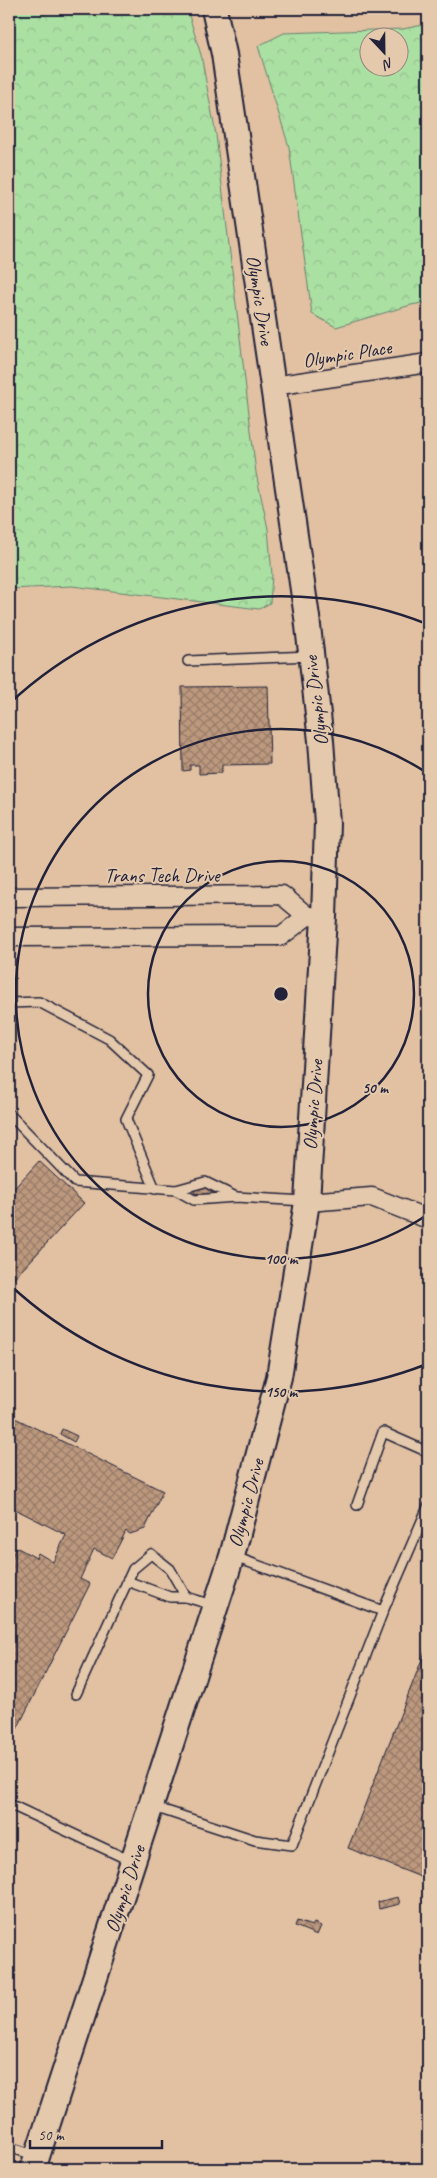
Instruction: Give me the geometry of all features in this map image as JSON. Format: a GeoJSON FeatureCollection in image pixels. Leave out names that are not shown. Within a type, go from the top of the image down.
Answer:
{"type":"FeatureCollection","features":[{"type":"Feature","properties":{"kind":"street","name":"Olympic Drive"},"geometry":{"type":"LineString","coordinates":[[35,2162],[232,1556],[279,1377],[307,1202],[316,916],[327,823],[322,741],[273,386],[224,54],[214,9]]}},
{"type":"Feature","properties":{"kind":"street","name":"Olympic Place"},"geometry":{"type":"LineString","coordinates":[[273,386],[428,363]]}},
{"type":"Feature","properties":{"kind":"street","name":"Trans Tech Drive"},"geometry":{"type":"LineString","coordinates":[[9,897],[282,895],[316,916]]}},
{"type":"Feature","properties":{"kind":"street"},"geometry":{"type":"LineString","coordinates":[[9,937],[281,936],[316,916]]}},
{"type":"Feature","properties":{"kind":"street"},"geometry":{"type":"LineString","coordinates":[[307,1202],[372,1197],[428,1218]]}},
{"type":"Feature","properties":{"kind":"lane"},"geometry":{"type":"LineString","coordinates":[[188,661],[311,656]]}},
{"type":"Feature","properties":{"kind":"lane"},"geometry":{"type":"LineString","coordinates":[[9,1003],[39,1002],[109,1039],[148,1075],[126,1119],[155,1189]]}},
{"type":"Feature","properties":{"kind":"lane"},"geometry":{"type":"LineString","coordinates":[[9,1114],[76,1182],[176,1190],[205,1182],[236,1197]]}},
{"type":"Feature","properties":{"kind":"lane"},"geometry":{"type":"LineString","coordinates":[[176,1190],[194,1200],[236,1197],[307,1202]]}},
{"type":"Feature","properties":{"kind":"lane"},"geometry":{"type":"LineString","coordinates":[[357,1505],[382,1432],[428,1452]]}},
{"type":"Feature","properties":{"kind":"lane"},"geometry":{"type":"LineString","coordinates":[[151,1806],[255,1840],[292,1845],[383,1611],[428,1507]]}},
{"type":"Feature","properties":{"kind":"lane"},"geometry":{"type":"LineString","coordinates":[[76,1694],[133,1569],[152,1554],[170,1569],[186,1596]]}},
{"type":"Feature","properties":{"kind":"lane"},"geometry":{"type":"LineString","coordinates":[[232,1556],[383,1611]]}},
{"type":"Feature","properties":{"kind":"lane"},"geometry":{"type":"LineString","coordinates":[[128,1581],[170,1597],[186,1596],[216,1606]]}},
{"type":"Feature","properties":{"kind":"lane"},"geometry":{"type":"LineString","coordinates":[[9,1804],[134,1862]]}},
{"type":"Feature","properties":{"kind":"lane"},"geometry":{"type":"LineString","coordinates":[[9,2147],[35,2162]]}},
{"type":"Feature","properties":{"kind":"green space"},"geometry":{"type":"Polygon","coordinates":[[[9,9],[187,9],[201,55],[216,135],[256,473],[268,529],[272,575],[270,603],[259,609],[72,586],[9,589],[9,9]]]}},
{"type":"Feature","properties":{"kind":"green space"},"geometry":{"type":"Polygon","coordinates":[[[428,24],[428,302],[411,305],[336,327],[312,314],[289,147],[258,46],[284,33],[360,30],[360,78],[410,78],[410,28],[408,28],[428,24]]]}},
{"type":"Feature","properties":{"kind":"building"},"geometry":{"type":"Polygon","coordinates":[[[268,686],[270,764],[222,765],[222,773],[199,774],[199,765],[190,765],[190,770],[183,771],[182,687],[268,686]]]}},
{"type":"Feature","properties":{"kind":"building"},"geometry":{"type":"Polygon","coordinates":[[[39,1161],[84,1203],[9,1284],[9,1194],[39,1161]]]}},
{"type":"Feature","properties":{"kind":"building"},"geometry":{"type":"Polygon","coordinates":[[[195,1185],[212,1187],[211,1195],[194,1193],[195,1185]]]}},
{"type":"Feature","properties":{"kind":"building"},"geometry":{"type":"Polygon","coordinates":[[[9,1415],[163,1491],[145,1529],[130,1534],[126,1531],[112,1558],[94,1549],[80,1579],[90,1584],[17,1729],[9,1725],[9,1563],[16,1547],[36,1558],[38,1553],[53,1562],[66,1535],[9,1506],[9,1415]]]}},
{"type":"Feature","properties":{"kind":"building"},"geometry":{"type":"Polygon","coordinates":[[[62,1429],[77,1436],[74,1442],[60,1434],[62,1429]]]}},
{"type":"Feature","properties":{"kind":"building"},"geometry":{"type":"Polygon","coordinates":[[[428,1644],[428,1880],[348,1848],[428,1644]]]}},
{"type":"Feature","properties":{"kind":"building"},"geometry":{"type":"Polygon","coordinates":[[[398,1897],[400,1904],[379,1909],[378,1902],[398,1897]]]}},
{"type":"Feature","properties":{"kind":"building"},"geometry":{"type":"Polygon","coordinates":[[[297,1921],[312,1926],[314,1923],[321,1926],[317,1935],[295,1926],[297,1921]]]}}]}
